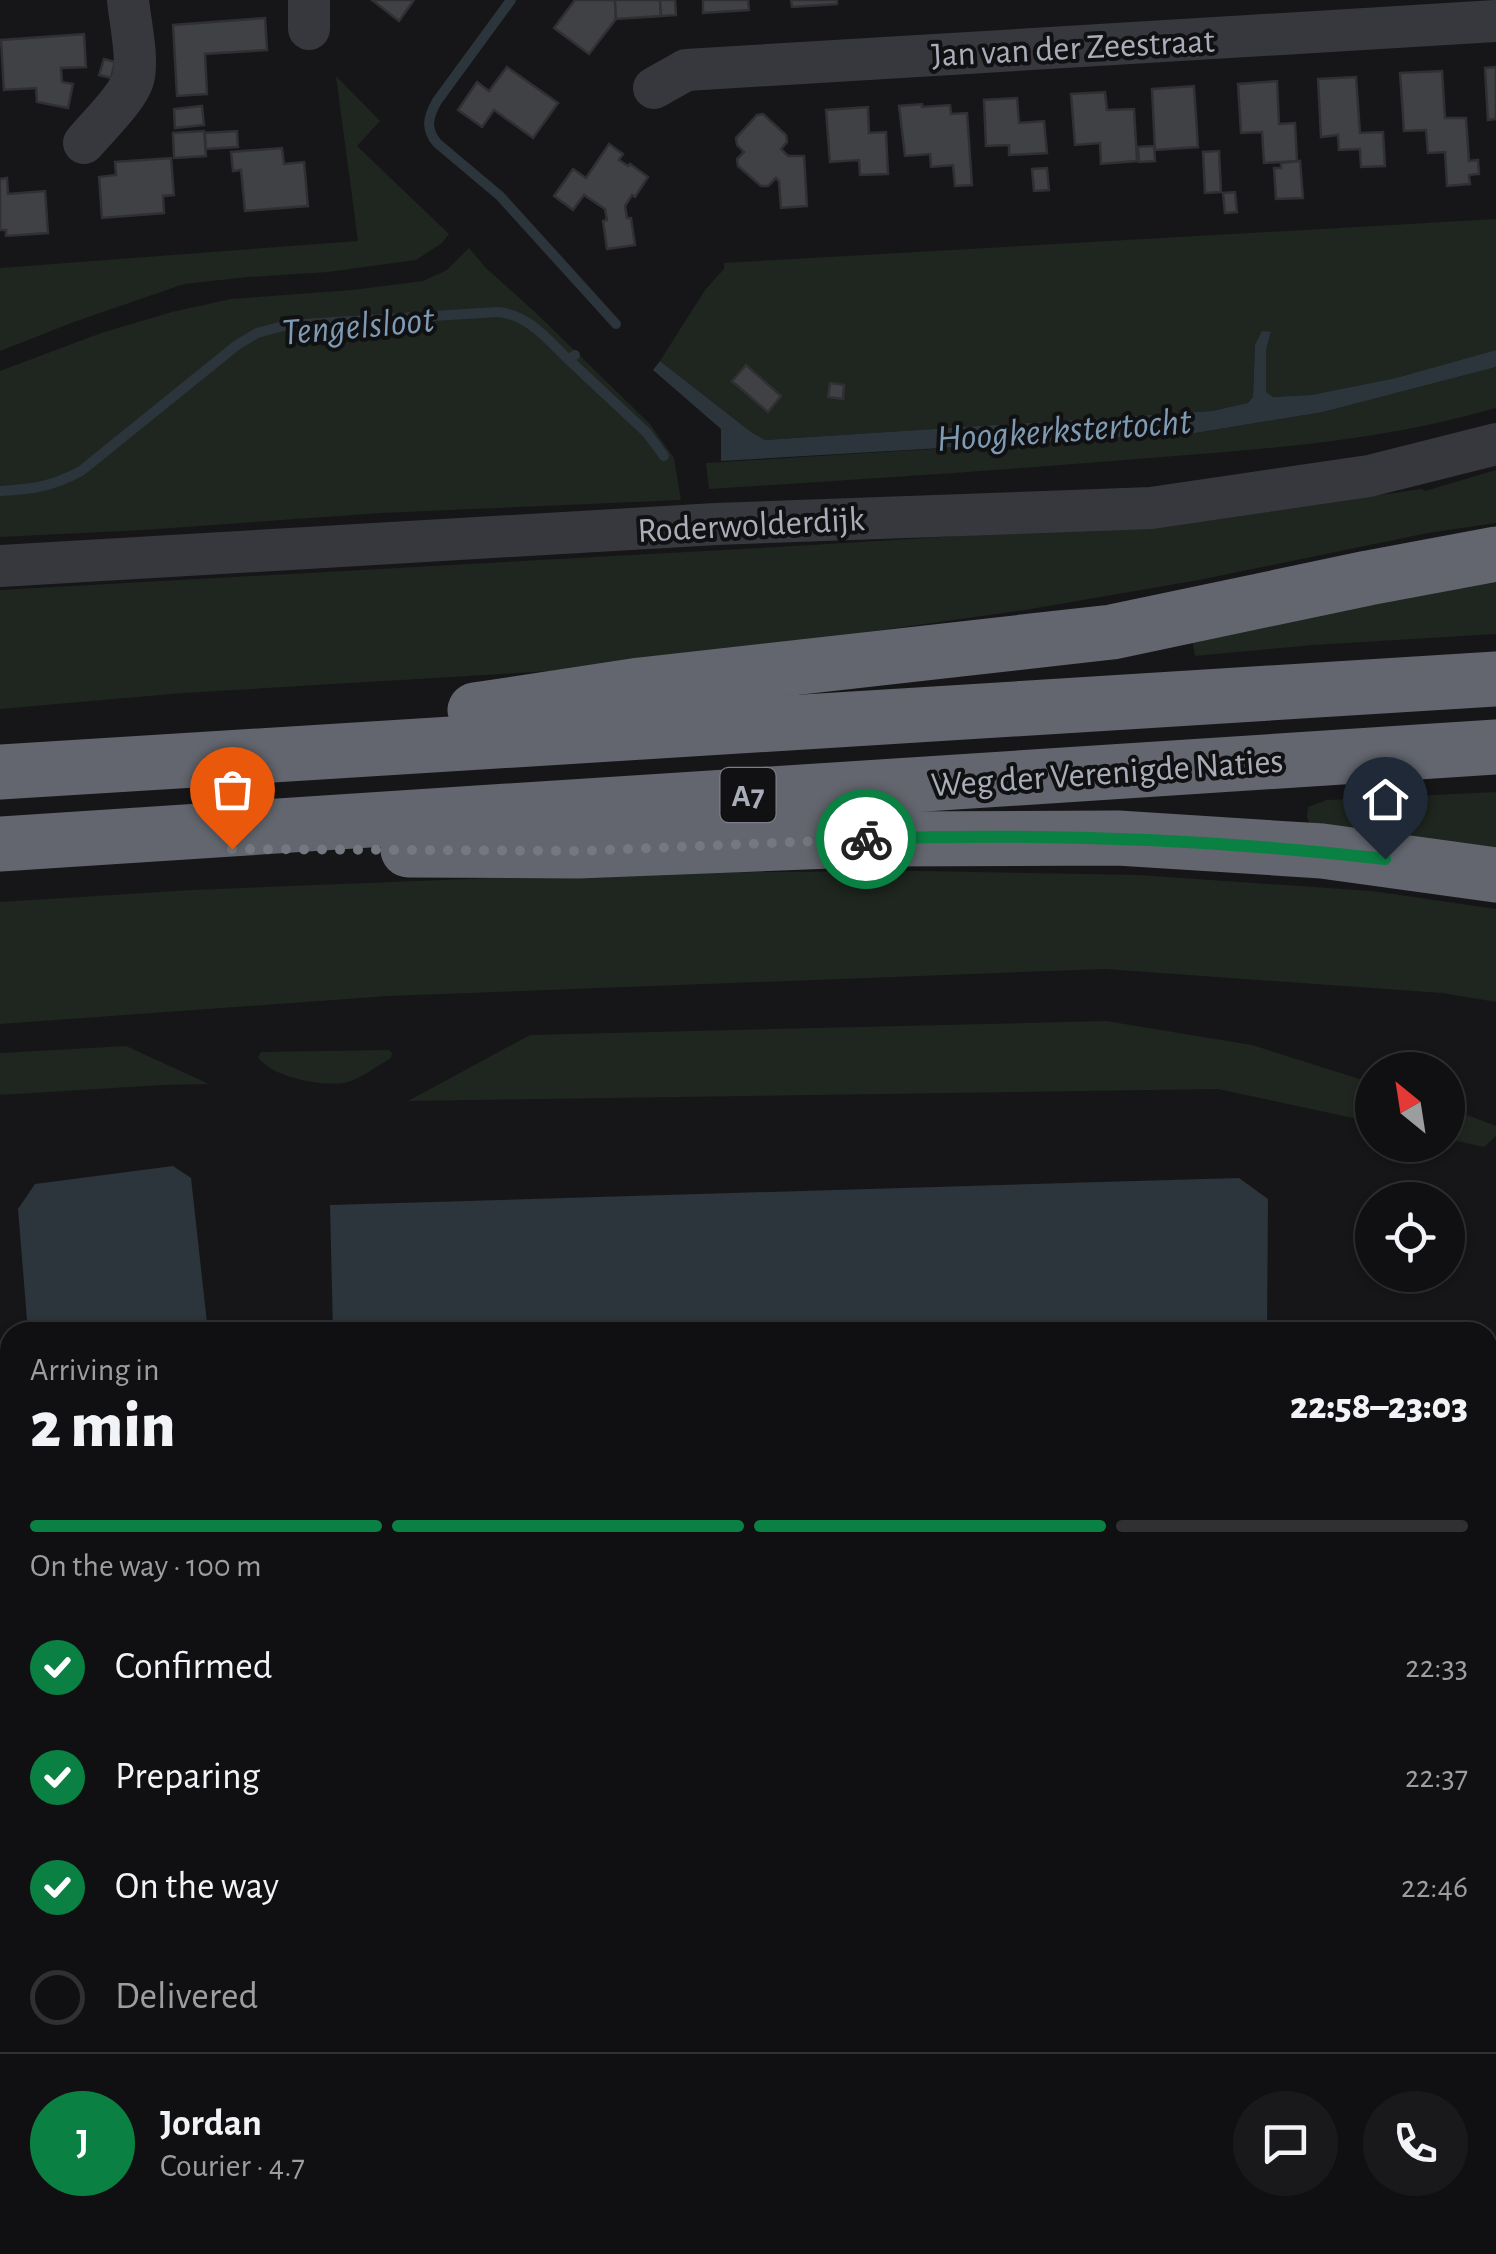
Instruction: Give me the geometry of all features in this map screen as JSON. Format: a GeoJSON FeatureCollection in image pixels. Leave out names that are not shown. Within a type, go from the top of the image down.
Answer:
{"type":"FeatureCollection","features":[{"type":"Feature","properties":{"kind":"highway","name":"A7"},"geometry":{"type":"LineString","coordinates":[[91,766],[640,686],[1112,632],[1496,554]]}},
{"type":"Feature","properties":{"kind":"highway","name":"Weg der Verenigde Naties"},"geometry":{"type":"LineString","coordinates":[[0,772],[1496,679]]}},
{"type":"Feature","properties":{"kind":"highway","name":"Weg der Verenigde Naties"},"geometry":{"type":"LineString","coordinates":[[0,846],[1496,747]]}},
{"type":"Feature","properties":{"kind":"highway","name":"A7"},"geometry":{"type":"LineString","coordinates":[[0,846],[578,851],[882,839],[1118,838],[1322,851],[1496,875]]}},
{"type":"Feature","properties":{"kind":"street"},"geometry":{"type":"LineString","coordinates":[[84,143],[127,92],[133,79],[128,0]]}},
{"type":"Feature","properties":{"kind":"street","name":"Jan van der Zeestraat"},"geometry":{"type":"LineString","coordinates":[[654,88],[686,70],[1453,12],[1496,22]]}},
{"type":"Feature","properties":{"kind":"street","name":"Roderwolderdijk"},"geometry":{"type":"LineString","coordinates":[[0,566],[716,524],[1151,508],[1368,476],[1496,444]]}},
{"type":"Feature","properties":{"kind":"shaded area"},"geometry":{"type":"Polygon","coordinates":[[[336,76],[380,121],[357,146],[449,234],[442,243],[416,260],[184,284],[0,351],[0,268],[358,241],[336,76]]]}},
{"type":"Feature","properties":{"kind":"shaded area"},"geometry":{"type":"Polygon","coordinates":[[[1496,219],[1496,350],[1396,378],[1311,395],[1272,397],[1266,392],[1266,350],[1271,333],[1255,345],[1253,397],[1249,403],[1212,411],[765,440],[660,361],[705,290],[724,269],[724,263],[1496,219]]]}},
{"type":"Feature","properties":{"kind":"shaded area"},"geometry":{"type":"Polygon","coordinates":[[[469,248],[650,424],[674,458],[681,500],[381,513],[0,537],[0,371],[101,333],[231,299],[423,281],[447,270],[469,248]]]}},
{"type":"Feature","properties":{"kind":"shaded area"},"geometry":{"type":"Polygon","coordinates":[[[1496,367],[1496,408],[1367,436],[1194,455],[709,489],[706,463],[1195,433],[1323,412],[1496,367]]]}},
{"type":"Feature","properties":{"kind":"shaded area"},"geometry":{"type":"Polygon","coordinates":[[[1496,470],[1496,523],[1025,610],[617,667],[183,693],[0,709],[0,590],[1212,520],[1425,491],[1496,470]]]}},
{"type":"Feature","properties":{"kind":"shaded area"},"geometry":{"type":"Polygon","coordinates":[[[1496,568],[1496,634],[1195,656],[1190,627],[1496,568]]]}},
{"type":"Feature","properties":{"kind":"shaded area"},"geometry":{"type":"Polygon","coordinates":[[[1496,792],[1496,852],[1311,827],[1307,817],[1308,807],[1327,800],[1496,792]]]}},
{"type":"Feature","properties":{"kind":"shaded area"},"geometry":{"type":"Polygon","coordinates":[[[918,871],[1139,875],[1372,891],[1496,909],[1496,1002],[1442,993],[1105,969],[388,996],[0,1024],[0,902],[618,873],[918,871]]]}},
{"type":"Feature","properties":{"kind":"shaded area"},"geometry":{"type":"Polygon","coordinates":[[[1106,1021],[1252,1045],[1355,1078],[1355,1118],[1218,1089],[408,1101],[530,1035],[1106,1021]]]}},
{"type":"Feature","properties":{"kind":"shaded area"},"geometry":{"type":"Polygon","coordinates":[[[126,1046],[209,1084],[0,1095],[0,1053],[126,1046]]]}},
{"type":"Feature","properties":{"kind":"shaded area"},"geometry":{"type":"Polygon","coordinates":[[[389,1050],[391,1058],[359,1078],[338,1083],[286,1075],[258,1057],[261,1052],[389,1050]]]}},
{"type":"Feature","properties":{"kind":"shaded area"},"geometry":{"type":"Polygon","coordinates":[[[1465,1114],[1496,1126],[1496,1136],[1484,1147],[1465,1143],[1465,1114]]]}},
{"type":"Feature","properties":{"kind":"water"},"geometry":{"type":"Polygon","coordinates":[[[1262,331],[1271,332],[1266,350],[1266,392],[1273,397],[1311,395],[1396,378],[1496,350],[1496,367],[1323,412],[1195,433],[721,461],[721,429],[653,370],[660,361],[765,440],[1212,411],[1248,403],[1253,397],[1255,345],[1262,331]]]}},
{"type":"Feature","properties":{"kind":"water"},"geometry":{"type":"Polygon","coordinates":[[[173,1166],[191,1178],[207,1322],[27,1322],[18,1209],[35,1184],[173,1166]]]}},
{"type":"Feature","properties":{"kind":"water"},"geometry":{"type":"Polygon","coordinates":[[[1239,1178],[1268,1199],[1267,1322],[333,1322],[330,1205],[1239,1178]]]}},
{"type":"Feature","properties":{"kind":"building"},"geometry":{"type":"Polygon","coordinates":[[[372,0],[414,0],[399,21],[372,0]]]}},
{"type":"Feature","properties":{"kind":"building"},"geometry":{"type":"Polygon","coordinates":[[[575,0],[615,0],[616,19],[589,54],[554,28],[575,0]]]}},
{"type":"Feature","properties":{"kind":"building"},"geometry":{"type":"Polygon","coordinates":[[[615,0],[660,0],[661,16],[616,19],[615,0]]]}},
{"type":"Feature","properties":{"kind":"building"},"geometry":{"type":"Polygon","coordinates":[[[660,0],[675,0],[676,15],[661,16],[660,0]]]}},
{"type":"Feature","properties":{"kind":"building"},"geometry":{"type":"Polygon","coordinates":[[[703,0],[748,0],[749,10],[703,13],[703,0]]]}},
{"type":"Feature","properties":{"kind":"building"},"geometry":{"type":"Polygon","coordinates":[[[791,0],[837,0],[837,4],[792,7],[791,0]]]}},
{"type":"Feature","properties":{"kind":"building"},"geometry":{"type":"Polygon","coordinates":[[[265,18],[267,50],[205,54],[207,94],[177,96],[173,25],[265,18]]]}},
{"type":"Feature","properties":{"kind":"building"},"geometry":{"type":"Polygon","coordinates":[[[84,34],[86,67],[61,68],[62,82],[73,84],[68,108],[37,102],[36,88],[4,90],[1,40],[84,34]]]}},
{"type":"Feature","properties":{"kind":"building"},"geometry":{"type":"Polygon","coordinates":[[[104,59],[115,62],[111,78],[99,75],[104,59]]]}},
{"type":"Feature","properties":{"kind":"building"},"geometry":{"type":"Polygon","coordinates":[[[507,67],[558,103],[533,138],[494,110],[482,127],[458,110],[477,82],[489,91],[507,67]]]}},
{"type":"Feature","properties":{"kind":"building"},"geometry":{"type":"Polygon","coordinates":[[[1496,67],[1496,119],[1488,120],[1485,68],[1496,67]]]}},
{"type":"Feature","properties":{"kind":"building"},"geometry":{"type":"Polygon","coordinates":[[[1442,71],[1445,118],[1466,118],[1469,161],[1478,160],[1479,174],[1469,175],[1470,184],[1447,186],[1445,152],[1428,153],[1426,130],[1404,131],[1400,73],[1442,71]]]}},
{"type":"Feature","properties":{"kind":"building"},"geometry":{"type":"Polygon","coordinates":[[[1356,77],[1360,133],[1383,132],[1385,166],[1361,167],[1360,149],[1339,150],[1338,135],[1321,137],[1318,79],[1356,77]]]}},
{"type":"Feature","properties":{"kind":"building"},"geometry":{"type":"Polygon","coordinates":[[[1277,81],[1279,124],[1295,123],[1297,161],[1264,163],[1262,132],[1241,133],[1238,84],[1277,81]]]}},
{"type":"Feature","properties":{"kind":"building"},"geometry":{"type":"Polygon","coordinates":[[[1194,86],[1198,147],[1155,150],[1152,89],[1194,86]]]}},
{"type":"Feature","properties":{"kind":"building"},"geometry":{"type":"Polygon","coordinates":[[[1105,92],[1107,110],[1134,109],[1137,161],[1101,164],[1100,143],[1075,145],[1071,94],[1105,92]]]}},
{"type":"Feature","properties":{"kind":"building"},"geometry":{"type":"Polygon","coordinates":[[[1017,98],[1019,123],[1044,121],[1047,153],[1009,155],[1009,145],[986,146],[984,100],[1017,98]]]}},
{"type":"Feature","properties":{"kind":"building"},"geometry":{"type":"Polygon","coordinates":[[[950,105],[951,114],[967,113],[972,185],[955,186],[953,165],[931,167],[930,154],[905,156],[899,106],[950,105]]]}},
{"type":"Feature","properties":{"kind":"building"},"geometry":{"type":"Polygon","coordinates":[[[202,106],[204,125],[175,128],[174,109],[202,106]]]}},
{"type":"Feature","properties":{"kind":"building"},"geometry":{"type":"Polygon","coordinates":[[[868,107],[869,133],[886,132],[888,174],[860,175],[859,160],[830,162],[826,110],[868,107]]]}},
{"type":"Feature","properties":{"kind":"building"},"geometry":{"type":"Polygon","coordinates":[[[763,114],[786,135],[787,142],[781,149],[788,156],[804,156],[807,206],[781,208],[776,178],[768,186],[761,186],[738,166],[737,159],[744,152],[736,138],[757,115],[763,114]]]}},
{"type":"Feature","properties":{"kind":"building"},"geometry":{"type":"Polygon","coordinates":[[[204,131],[206,156],[174,158],[173,133],[204,131]]]}},
{"type":"Feature","properties":{"kind":"building"},"geometry":{"type":"Polygon","coordinates":[[[237,131],[238,147],[206,149],[205,133],[237,131]]]}},
{"type":"Feature","properties":{"kind":"building"},"geometry":{"type":"Polygon","coordinates":[[[609,144],[623,154],[619,160],[648,177],[625,206],[635,245],[607,249],[605,209],[584,195],[573,210],[554,196],[573,169],[586,178],[609,144]]]}},
{"type":"Feature","properties":{"kind":"building"},"geometry":{"type":"Polygon","coordinates":[[[1154,146],[1155,161],[1139,162],[1138,147],[1154,146]]]}},
{"type":"Feature","properties":{"kind":"building"},"geometry":{"type":"Polygon","coordinates":[[[282,148],[284,164],[304,162],[308,206],[245,211],[241,170],[233,171],[231,152],[282,148]]]}},
{"type":"Feature","properties":{"kind":"building"},"geometry":{"type":"Polygon","coordinates":[[[1219,151],[1221,192],[1205,193],[1203,152],[1219,151]]]}},
{"type":"Feature","properties":{"kind":"building"},"geometry":{"type":"Polygon","coordinates":[[[171,158],[174,195],[163,196],[164,213],[102,218],[99,177],[116,175],[115,162],[171,158]]]}},
{"type":"Feature","properties":{"kind":"building"},"geometry":{"type":"Polygon","coordinates":[[[1300,161],[1303,198],[1276,199],[1274,168],[1281,168],[1281,163],[1300,161]]]}},
{"type":"Feature","properties":{"kind":"building"},"geometry":{"type":"Polygon","coordinates":[[[1047,168],[1049,190],[1034,191],[1032,169],[1047,168]]]}},
{"type":"Feature","properties":{"kind":"building"},"geometry":{"type":"Polygon","coordinates":[[[7,178],[8,194],[45,191],[48,233],[6,236],[6,230],[0,230],[0,179],[7,178]]]}},
{"type":"Feature","properties":{"kind":"building"},"geometry":{"type":"Polygon","coordinates":[[[1235,192],[1237,212],[1225,213],[1223,193],[1235,192]]]}},
{"type":"Feature","properties":{"kind":"building"},"geometry":{"type":"Polygon","coordinates":[[[746,365],[781,396],[768,412],[732,381],[746,365]]]}},
{"type":"Feature","properties":{"kind":"building"},"geometry":{"type":"Polygon","coordinates":[[[830,383],[844,385],[843,399],[828,397],[830,383]]]}},
{"type":"Feature","properties":{"kind":"waterway","name":"Hoogkerkstertocht"},"geometry":{"type":"LineString","coordinates":[[511,0],[437,101],[429,127],[437,143],[500,196],[616,324]]}},
{"type":"Feature","properties":{"kind":"waterway","name":"Tengelsloot"},"geometry":{"type":"LineString","coordinates":[[0,491],[42,486],[81,471],[237,345],[257,333],[287,325],[498,312],[529,323],[569,360],[575,355]]}},
{"type":"Feature","properties":{"kind":"waterway","name":"Tengelsloot"},"geometry":{"type":"LineString","coordinates":[[569,360],[647,433],[664,456]]}},
{"type":"Feature","properties":{"kind":"way so far"},"geometry":{"type":"LineString","coordinates":[[232,849],[578,851],[866,839]]}},
{"type":"Feature","properties":{"kind":"route"},"geometry":{"type":"LineString","coordinates":[[866,839],[1118,838],[1322,851],[1385,859]]}}]}
